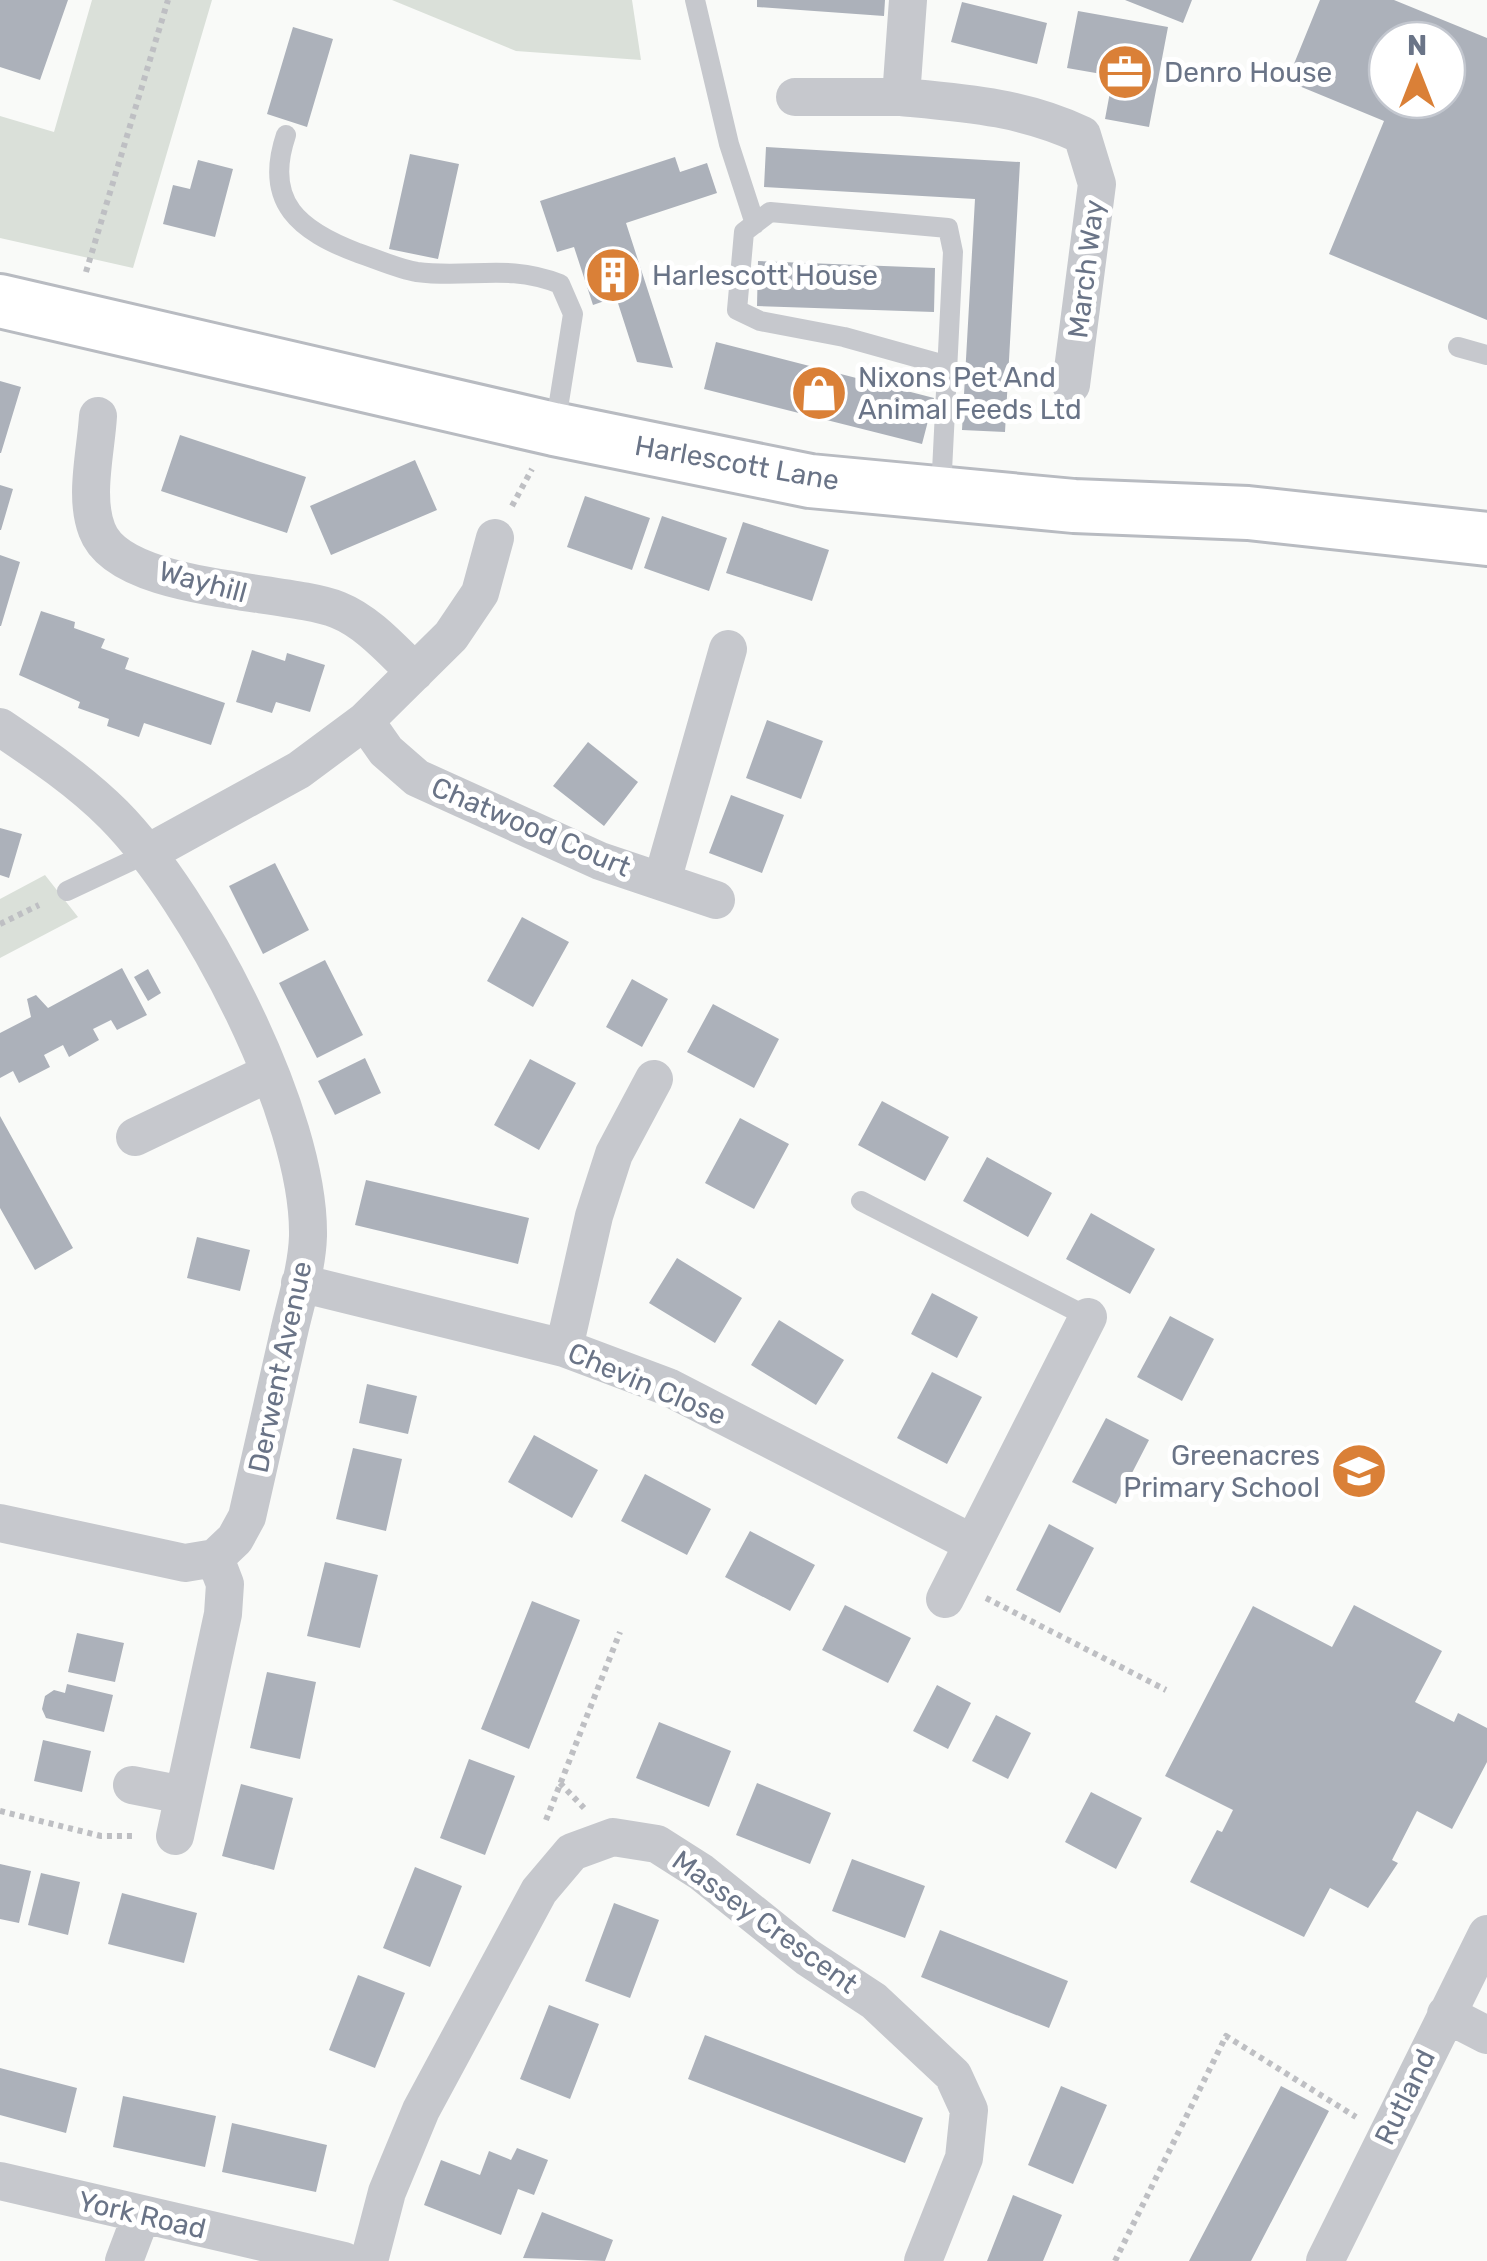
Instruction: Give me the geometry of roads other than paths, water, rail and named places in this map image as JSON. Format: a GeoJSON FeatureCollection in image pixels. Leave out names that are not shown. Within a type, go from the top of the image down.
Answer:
{"type":"FeatureCollection","features":[{"type":"Feature","properties":{"kind":"street"},"geometry":{"type":"LineString","coordinates":[[795,97],[900,97],[908,0]]}},
{"type":"Feature","properties":{"kind":"street","name":"March Way"},"geometry":{"type":"LineString","coordinates":[[900,97],[1006,107],[1047,118],[1082,135],[1097,184],[1071,385]]}},
{"type":"Feature","properties":{"kind":"street","name":"Harlescott Lane"},"geometry":{"type":"LineString","coordinates":[[0,301],[554,429],[810,481],[1074,506],[1248,513],[1487,539]]}},
{"type":"Feature","properties":{"kind":"street","name":"Wayhill"},"geometry":{"type":"LineString","coordinates":[[98,416],[92,497],[98,532],[116,554],[202,586],[312,602],[341,611],[370,630],[415,672]]}},
{"type":"Feature","properties":{"kind":"street"},"geometry":{"type":"LineString","coordinates":[[148,854],[299,770],[364,722],[451,636],[480,593],[495,538]]}},
{"type":"Feature","properties":{"kind":"street","name":"Chatwood Court"},"geometry":{"type":"LineString","coordinates":[[662,881],[728,649]]}},
{"type":"Feature","properties":{"kind":"street","name":"Chatwood Court"},"geometry":{"type":"LineString","coordinates":[[364,722],[386,751],[417,778],[600,860],[716,900]]}},
{"type":"Feature","properties":{"kind":"street","name":"Derwent Avenue"},"geometry":{"type":"LineString","coordinates":[[0,727],[68,775],[148,854],[179,895],[220,967],[268,1073],[302,1188],[308,1236],[246,1517],[235,1538],[215,1558]]}},
{"type":"Feature","properties":{"kind":"street"},"geometry":{"type":"LineString","coordinates":[[134,1138],[268,1073]]}},
{"type":"Feature","properties":{"kind":"street"},"geometry":{"type":"LineString","coordinates":[[564,1348],[604,1185],[654,1078]]}},
{"type":"Feature","properties":{"kind":"street","name":"Chevin Close"},"geometry":{"type":"LineString","coordinates":[[300,1283],[564,1348],[668,1386],[972,1543]]}},
{"type":"Feature","properties":{"kind":"street"},"geometry":{"type":"LineString","coordinates":[[949,1590],[1088,1317]]}},
{"type":"Feature","properties":{"kind":"street"},"geometry":{"type":"LineString","coordinates":[[0,1523],[185,1563],[215,1558],[224,1584],[223,1614],[174,1836]]}},
{"type":"Feature","properties":{"kind":"street"},"geometry":{"type":"LineString","coordinates":[[132,1785],[183,1795]]}},
{"type":"Feature","properties":{"kind":"street","name":"Massey Crescent"},"geometry":{"type":"LineString","coordinates":[[368,2261],[386,2192],[421,2110],[539,1891],[572,1852],[613,1838],[657,1844],[701,1872],[807,1957],[874,2001],[953,2075],[969,2110],[964,2158],[922,2261]]}},
{"type":"Feature","properties":{"kind":"street","name":"Rutland"},"geometry":{"type":"LineString","coordinates":[[1324,2261],[1487,1934]]}},
{"type":"Feature","properties":{"kind":"street"},"geometry":{"type":"LineString","coordinates":[[1446,2014],[1487,2035]]}},
{"type":"Feature","properties":{"kind":"street","name":"York Road"},"geometry":{"type":"LineString","coordinates":[[0,2181],[141,2216],[262,2252],[344,2261]]}},
{"type":"Feature","properties":{"kind":"street"},"geometry":{"type":"LineString","coordinates":[[124,2261],[141,2216]]}},
{"type":"Feature","properties":{"kind":"lane"},"geometry":{"type":"LineString","coordinates":[[695,0],[729,144],[755,224]]}},
{"type":"Feature","properties":{"kind":"lane"},"geometry":{"type":"LineString","coordinates":[[286,135],[279,154],[284,203],[300,224],[322,240],[416,272],[530,272],[560,284],[573,314],[554,429]]}},
{"type":"Feature","properties":{"kind":"lane"},"geometry":{"type":"LineString","coordinates":[[942,491],[948,366],[953,252],[948,228],[770,212],[744,232],[737,310],[760,321],[844,338],[948,366]]}},
{"type":"Feature","properties":{"kind":"lane"},"geometry":{"type":"LineString","coordinates":[[1458,346],[1487,355]]}},
{"type":"Feature","properties":{"kind":"lane"},"geometry":{"type":"LineString","coordinates":[[67,891],[148,854]]}},
{"type":"Feature","properties":{"kind":"lane"},"geometry":{"type":"LineString","coordinates":[[861,1200],[1088,1317]]}},
{"type":"Feature","properties":{"kind":"place","name":"Denro House"},"geometry":{"type":"Point","coordinates":[1125,72]}},
{"type":"Feature","properties":{"kind":"place","name":"Harlescott House"},"geometry":{"type":"Point","coordinates":[613,275]}},
{"type":"Feature","properties":{"kind":"place","name":"Nixons Pet And Animal Feeds Ltd"},"geometry":{"type":"Point","coordinates":[819,393]}},
{"type":"Feature","properties":{"kind":"place","name":"Greenacres Primary School"},"geometry":{"type":"Point","coordinates":[1359,1471]}}]}
